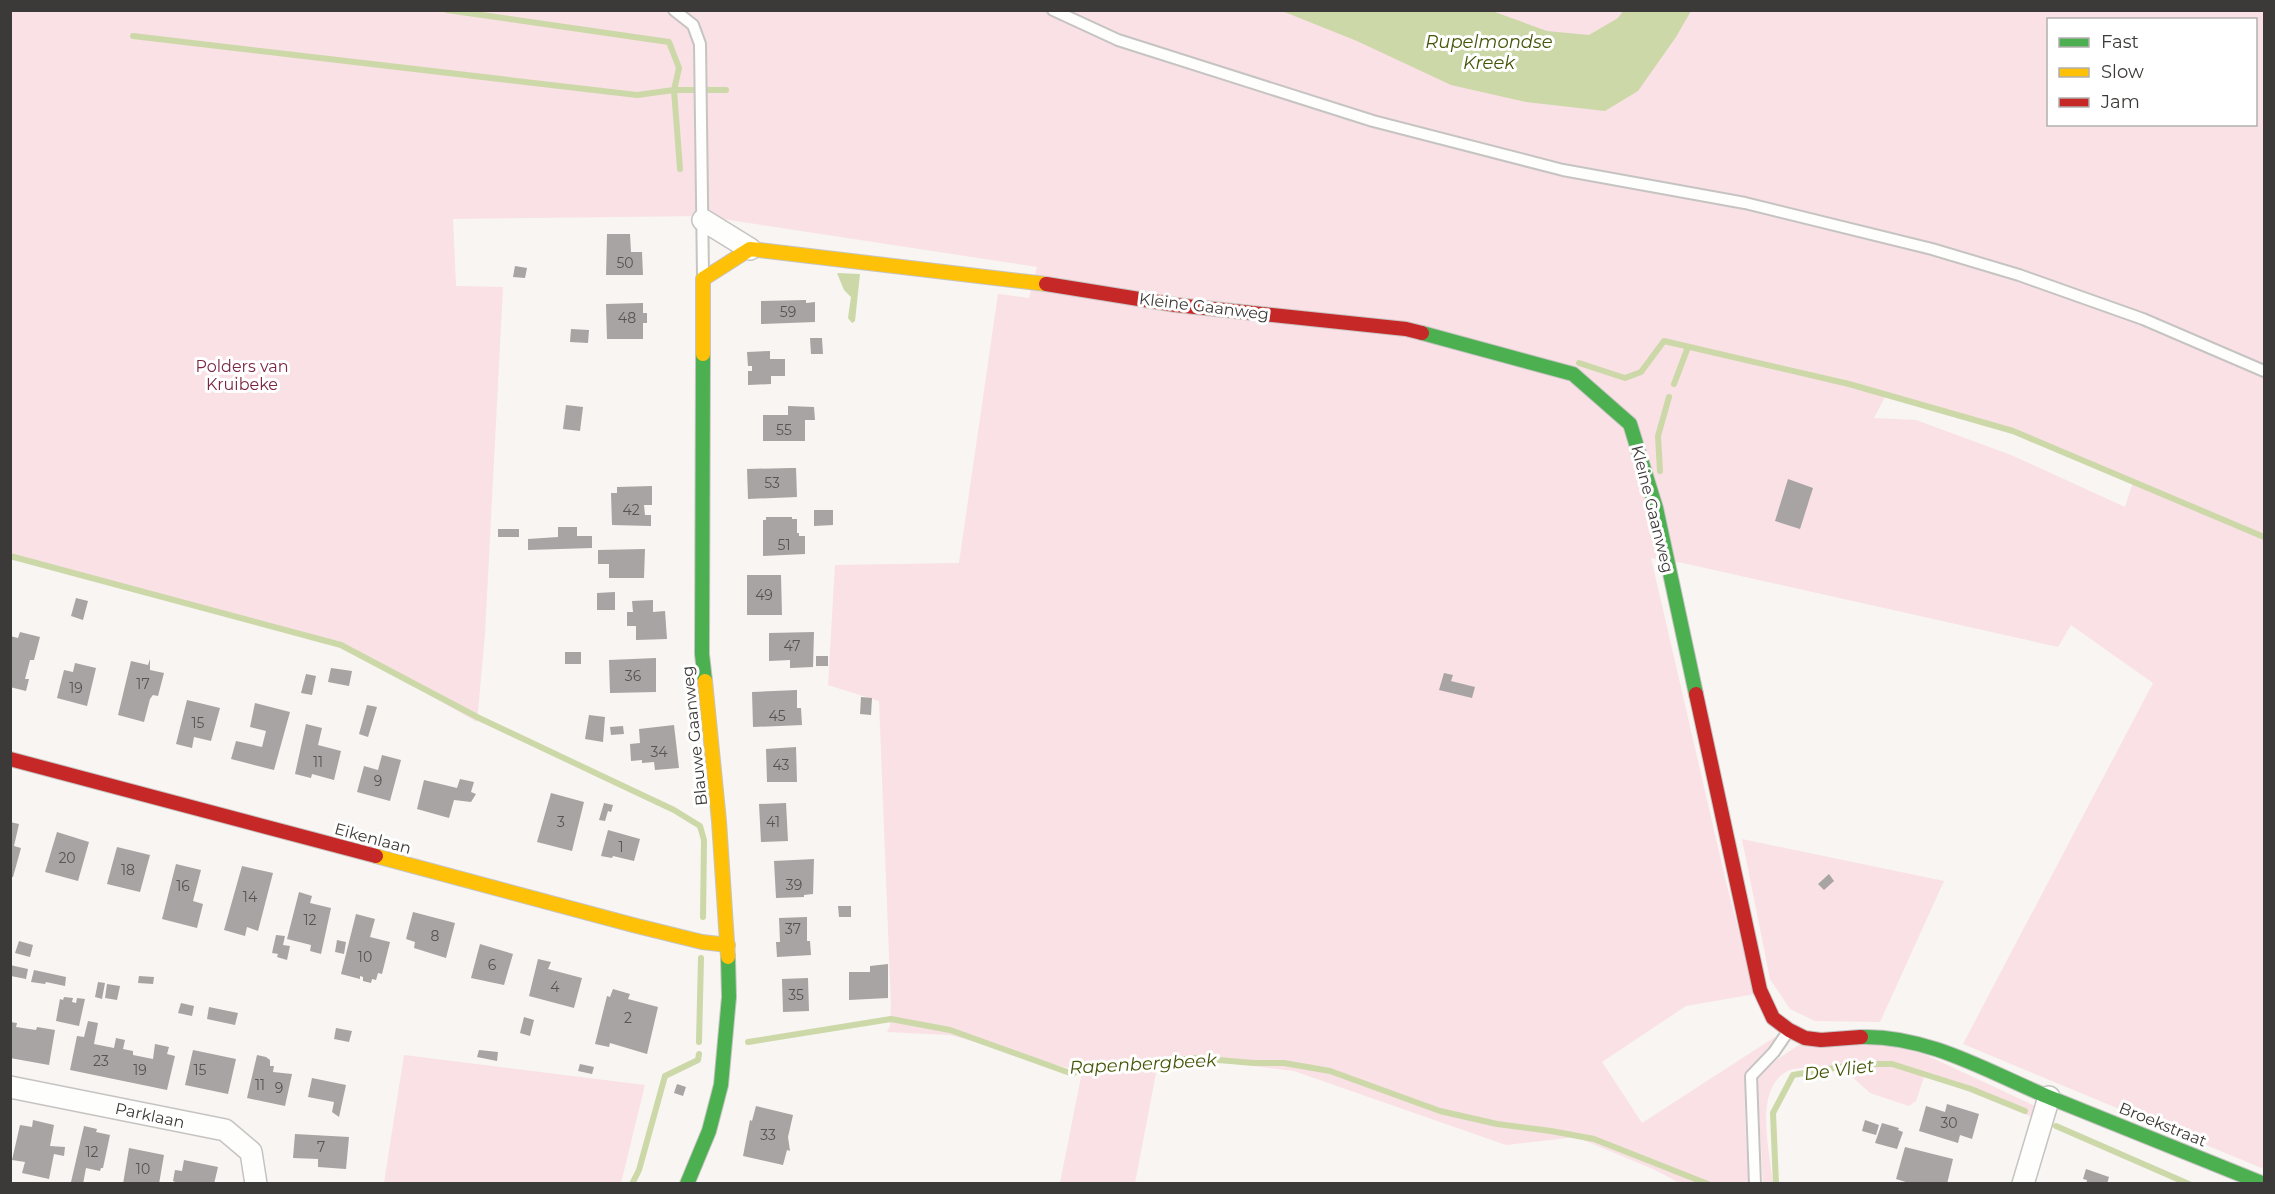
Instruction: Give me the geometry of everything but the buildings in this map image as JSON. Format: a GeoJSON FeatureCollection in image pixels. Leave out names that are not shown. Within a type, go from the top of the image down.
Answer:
{"type":"FeatureCollection","features":[{"type":"Feature","properties":{"kind":"street","name":"Kleine Gaanweg"},"geometry":{"type":"LineString","coordinates":[[703,220],[750,249],[1035,282],[1176,304],[1406,329],[1573,374],[1630,424],[1641,455],[1656,508],[1760,990],[1773,1018],[1805,1038],[1821,1041],[1845,1037],[1883,1036],[1948,1052],[2049,1097]]}},
{"type":"Feature","properties":{"kind":"street"},"geometry":{"type":"LineString","coordinates":[[703,279],[750,249]]}},
{"type":"Feature","properties":{"kind":"street","name":"Blauwe Gaanweg"},"geometry":{"type":"LineString","coordinates":[[687,1184],[709,1131],[721,1085],[729,997],[728,945],[719,821],[702,654],[703,279]]}},
{"type":"Feature","properties":{"kind":"street","name":"Eikenlaan"},"geometry":{"type":"LineString","coordinates":[[10,759],[633,925],[702,942],[728,945]]}},
{"type":"Feature","properties":{"kind":"street","name":"Parklaan"},"geometry":{"type":"LineString","coordinates":[[10,1087],[225,1130],[251,1152],[256,1184]]}},
{"type":"Feature","properties":{"kind":"street"},"geometry":{"type":"LineString","coordinates":[[2023,1184],[2049,1097]]}},
{"type":"Feature","properties":{"kind":"street","name":"Broekstraat"},"geometry":{"type":"LineString","coordinates":[[2049,1097],[2264,1184]]}},
{"type":"Feature","properties":{"kind":"lane"},"geometry":{"type":"LineString","coordinates":[[674,10],[693,25],[700,44],[703,279]]}},
{"type":"Feature","properties":{"kind":"lane"},"geometry":{"type":"LineString","coordinates":[[1053,10],[1118,40],[1373,121],[1563,170],[1745,203],[1954,255],[2019,275],[2143,319],[2265,371]]}},
{"type":"Feature","properties":{"kind":"lane"},"geometry":{"type":"LineString","coordinates":[[1755,1184],[1751,1076],[1774,1052],[1789,1030]]}},
{"type":"Feature","properties":{"kind":"green space","name":"Polders van Kruibeke"},"geometry":{"type":"Polygon","coordinates":[[[10,11],[2264,11],[2264,1169],[1963,1044],[2153,683],[2071,625],[2058,647],[1683,563],[1651,558],[1726,882],[1755,994],[1686,1006],[1602,1062],[1642,1123],[1775,1037],[1767,1052],[1751,1067],[1746,1083],[1745,1111],[1749,1183],[1680,1183],[1653,1169],[1576,1137],[1506,1145],[1294,1071],[1220,1062],[1157,1068],[1135,1183],[1060,1183],[1082,1072],[950,1035],[887,1032],[890,1026],[891,1006],[879,701],[828,685],[835,565],[959,563],[998,294],[1029,298],[1037,267],[703,216],[453,219],[456,286],[503,287],[485,634],[477,722],[341,645],[11,556],[10,11]],[[1886,395],[1874,418],[1916,420],[2011,455],[2125,507],[2133,482],[2013,431],[1886,395]]]}},
{"type":"Feature","properties":{"kind":"green space"},"geometry":{"type":"Polygon","coordinates":[[[1742,839],[1944,881],[1880,1022],[1815,1021],[1790,1009],[1770,979],[1742,839]]]}},
{"type":"Feature","properties":{"kind":"green space"},"geometry":{"type":"Polygon","coordinates":[[[1882,1044],[1924,1054],[2035,1106],[2032,1117],[1925,1074],[1916,1101],[1909,1106],[1870,1093],[1842,1068],[1790,1070],[1778,1078],[1767,1104],[1767,1138],[1773,1183],[1763,1183],[1757,1079],[1776,1060],[1799,1045],[1882,1044]]]}},
{"type":"Feature","properties":{"kind":"green space"},"geometry":{"type":"Polygon","coordinates":[[[404,1055],[645,1085],[621,1183],[384,1183],[404,1055]]]}},
{"type":"Feature","properties":{"kind":"water","name":"Rupelmondse Kreek"},"geometry":{"type":"Polygon","coordinates":[[[1282,11],[1492,11],[1547,31],[1589,35],[1618,18],[1623,11],[1691,11],[1676,37],[1638,91],[1605,111],[1526,102],[1451,85],[1357,41],[1282,11]]]}},
{"type":"Feature","properties":{"kind":"water"},"geometry":{"type":"Polygon","coordinates":[[[837,273],[860,274],[855,321],[852,323],[848,318],[851,297],[844,290],[837,273]]]}},
{"type":"Feature","properties":{"kind":"waterway"},"geometry":{"type":"LineString","coordinates":[[133,36],[637,95],[674,90],[679,68],[669,42],[447,10]]}},
{"type":"Feature","properties":{"kind":"waterway"},"geometry":{"type":"LineString","coordinates":[[680,169],[674,90],[726,90]]}},
{"type":"Feature","properties":{"kind":"waterway"},"geometry":{"type":"LineString","coordinates":[[1579,363],[1625,378],[1641,372],[1664,341],[1849,384],[2013,431],[2264,537]]}},
{"type":"Feature","properties":{"kind":"waterway"},"geometry":{"type":"LineString","coordinates":[[1674,384],[1688,347]]}},
{"type":"Feature","properties":{"kind":"waterway"},"geometry":{"type":"LineString","coordinates":[[1660,471],[1658,436],[1669,397]]}},
{"type":"Feature","properties":{"kind":"waterway"},"geometry":{"type":"LineString","coordinates":[[10,556],[341,645],[479,718],[674,810],[700,826],[704,840],[703,917]]}},
{"type":"Feature","properties":{"kind":"waterway"},"geometry":{"type":"LineString","coordinates":[[699,1042],[701,958]]}},
{"type":"Feature","properties":{"kind":"waterway","name":"Rapenbergbeek"},"geometry":{"type":"LineString","coordinates":[[748,1042],[891,1019],[950,1030],[1070,1073],[1194,1058],[1284,1063],[1330,1071],[1440,1111],[1497,1124],[1594,1139],[1708,1184]]}},
{"type":"Feature","properties":{"kind":"waterway","name":"Rapenbergbeek"},"geometry":{"type":"LineString","coordinates":[[632,1184],[639,1170],[665,1076],[698,1060],[699,1054]]}},
{"type":"Feature","properties":{"kind":"waterway","name":"De Vliet"},"geometry":{"type":"LineString","coordinates":[[1776,1184],[1773,1113],[1793,1075],[1858,1064],[1892,1064],[1971,1089],[2025,1111]]}},
{"type":"Feature","properties":{"kind":"waterway","name":"De Vliet"},"geometry":{"type":"LineString","coordinates":[[2056,1126],[2189,1184]]}},
{"type":"Feature","properties":{"kind":"traffic: fast"},"geometry":{"type":"LineString","coordinates":[[1422,333],[1573,374],[1630,424],[1656,508],[1696,694]]}},
{"type":"Feature","properties":{"kind":"traffic: fast"},"geometry":{"type":"LineString","coordinates":[[703,354],[702,654],[705,681]]}},
{"type":"Feature","properties":{"kind":"traffic: fast"},"geometry":{"type":"LineString","coordinates":[[687,1184],[709,1131],[721,1085],[729,997],[728,957]]}},
{"type":"Feature","properties":{"kind":"traffic: fast"},"geometry":{"type":"LineString","coordinates":[[1861,1037],[1911,1042],[1959,1057],[2051,1098],[2264,1184]]}},
{"type":"Feature","properties":{"kind":"traffic: slow"},"geometry":{"type":"LineString","coordinates":[[703,354],[703,279],[750,249],[1046,284]]}},
{"type":"Feature","properties":{"kind":"traffic: slow"},"geometry":{"type":"LineString","coordinates":[[705,681],[719,821],[728,957]]}},
{"type":"Feature","properties":{"kind":"traffic: slow"},"geometry":{"type":"LineString","coordinates":[[376,856],[633,925],[702,942],[728,945]]}},
{"type":"Feature","properties":{"kind":"traffic: jam"},"geometry":{"type":"LineString","coordinates":[[1046,284],[1176,305],[1406,329],[1422,333]]}},
{"type":"Feature","properties":{"kind":"traffic: jam"},"geometry":{"type":"LineString","coordinates":[[1696,694],[1760,990],[1773,1018],[1805,1038],[1821,1040],[1861,1037]]}},
{"type":"Feature","properties":{"kind":"traffic: jam"},"geometry":{"type":"LineString","coordinates":[[10,759],[376,856]]}}]}
